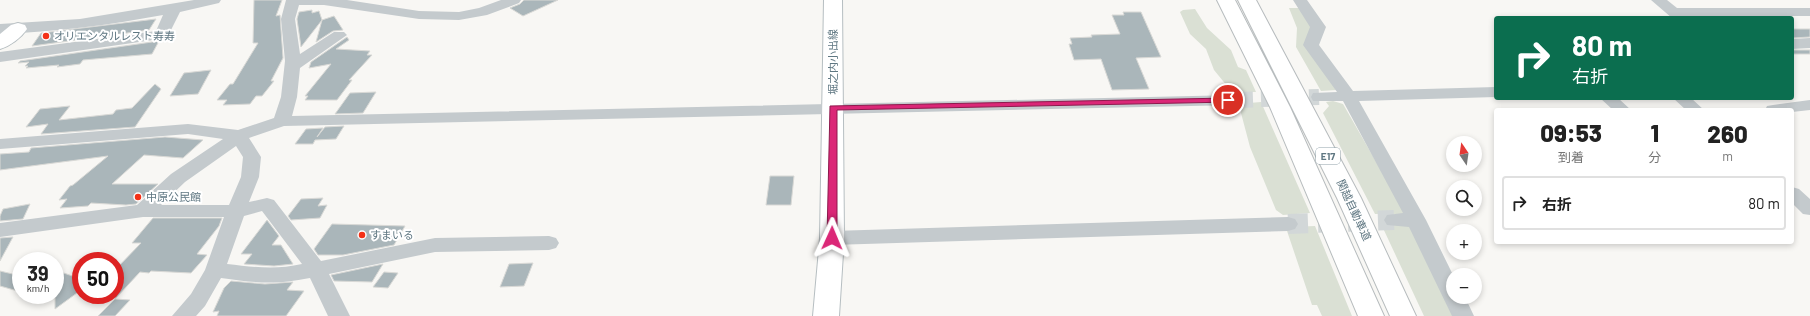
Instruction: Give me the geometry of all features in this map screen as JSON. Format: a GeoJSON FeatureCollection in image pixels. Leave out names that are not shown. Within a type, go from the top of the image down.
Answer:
{"type":"FeatureCollection","features":[{"type":"Feature","properties":{"kind":"main road","name":"堀之内小出線"},"geometry":{"type":"LineString","coordinates":[[826,316],[832,238],[834,0]]}},
{"type":"Feature","properties":{"kind":"main road","name":"E17"},"geometry":{"type":"LineString","coordinates":[[1226,0],[1280,108],[1371,316]]}},
{"type":"Feature","properties":{"kind":"main road","name":"関越自動車道"},"geometry":{"type":"LineString","coordinates":[[1247,0],[1349,198],[1403,316]]}},
{"type":"Feature","properties":{"kind":"main road"},"geometry":{"type":"LineString","coordinates":[[0,43],[9,29]]}},
{"type":"Feature","properties":{"kind":"street"},"geometry":{"type":"LineString","coordinates":[[9,29],[43,27],[173,10],[214,0]]}},
{"type":"Feature","properties":{"kind":"street"},"geometry":{"type":"LineString","coordinates":[[282,121],[288,97],[292,66],[288,20],[293,0],[324,1],[419,15],[459,16],[482,12],[514,0]]}},
{"type":"Feature","properties":{"kind":"street"},"geometry":{"type":"LineString","coordinates":[[1300,0],[1318,27],[1311,45],[1349,97],[1416,220],[1446,282]]}},
{"type":"Feature","properties":{"kind":"street"},"geometry":{"type":"LineString","coordinates":[[1658,0],[1678,15],[1810,12]]}},
{"type":"Feature","properties":{"kind":"street"},"geometry":{"type":"LineString","coordinates":[[0,56],[162,35],[173,10]]}},
{"type":"Feature","properties":{"kind":"street"},"geometry":{"type":"LineString","coordinates":[[292,66],[339,34]]}},
{"type":"Feature","properties":{"kind":"street"},"geometry":{"type":"LineString","coordinates":[[1794,44],[1810,43]]}},
{"type":"Feature","properties":{"kind":"street"},"geometry":{"type":"LineString","coordinates":[[1318,97],[1494,92]]}},
{"type":"Feature","properties":{"kind":"street"},"geometry":{"type":"LineString","coordinates":[[143,211],[178,178],[239,136],[282,121],[1237,100]]}},
{"type":"Feature","properties":{"kind":"street"},"geometry":{"type":"LineString","coordinates":[[1610,100],[1620,108]]}},
{"type":"Feature","properties":{"kind":"street"},"geometry":{"type":"LineString","coordinates":[[1684,100],[1694,108]]}},
{"type":"Feature","properties":{"kind":"street"},"geometry":{"type":"LineString","coordinates":[[1792,108],[1810,106]]}},
{"type":"Feature","properties":{"kind":"street"},"geometry":{"type":"LineString","coordinates":[[0,144],[188,128],[239,136],[252,156],[250,177],[236,211],[216,270],[198,308],[183,316]]}},
{"type":"Feature","properties":{"kind":"street"},"geometry":{"type":"LineString","coordinates":[[1794,195],[1810,209]]}},
{"type":"Feature","properties":{"kind":"street"},"geometry":{"type":"LineString","coordinates":[[0,230],[143,211],[236,211],[267,204],[316,269],[339,316]]}},
{"type":"Feature","properties":{"kind":"street"},"geometry":{"type":"LineString","coordinates":[[1394,220],[1416,220]]}},
{"type":"Feature","properties":{"kind":"street"},"geometry":{"type":"LineString","coordinates":[[832,238],[1288,224]]}},
{"type":"Feature","properties":{"kind":"street"},"geometry":{"type":"LineString","coordinates":[[216,270],[262,276],[286,275],[435,245],[549,243]]}},
{"type":"Feature","properties":{"kind":"street"},"geometry":{"type":"LineString","coordinates":[[1457,304],[1463,316]]}},
{"type":"Feature","properties":{"kind":"shaded area"},"geometry":{"type":"Polygon","coordinates":[[[1289,8],[1300,8],[1311,22],[1310,45],[1336,90],[1321,91],[1296,47],[1297,28],[1289,8]]]}},
{"type":"Feature","properties":{"kind":"shaded area"},"geometry":{"type":"Polygon","coordinates":[[[1195,9],[1207,28],[1231,50],[1238,67],[1246,70],[1256,92],[1232,92],[1214,70],[1206,49],[1190,34],[1180,12],[1183,10],[1195,9]]]}},
{"type":"Feature","properties":{"kind":"shaded area"},"geometry":{"type":"Polygon","coordinates":[[[1333,101],[1343,104],[1406,214],[1375,214],[1323,113],[1329,106],[1326,102],[1333,101]]]}},
{"type":"Feature","properties":{"kind":"shaded area"},"geometry":{"type":"Polygon","coordinates":[[[1261,102],[1310,213],[1283,215],[1276,210],[1250,147],[1241,113],[1242,107],[1249,103],[1261,102]]]}},
{"type":"Feature","properties":{"kind":"shaded area"},"geometry":{"type":"Polygon","coordinates":[[[1405,224],[1413,227],[1446,294],[1446,304],[1451,304],[1457,316],[1424,316],[1382,226],[1405,224]]]}},
{"type":"Feature","properties":{"kind":"shaded area"},"geometry":{"type":"Polygon","coordinates":[[[1315,226],[1352,316],[1322,316],[1317,305],[1312,305],[1287,231],[1291,227],[1315,226]]]}},
{"type":"Feature","properties":{"kind":"building"},"geometry":{"type":"Polygon","coordinates":[[[254,0],[282,0],[276,16],[280,15],[283,58],[271,81],[274,81],[262,96],[256,96],[250,104],[223,105],[227,100],[217,100],[230,84],[233,84],[258,43],[253,43],[254,0]]]}},
{"type":"Feature","properties":{"kind":"building"},"geometry":{"type":"Polygon","coordinates":[[[524,0],[558,0],[523,16],[510,8],[520,4],[524,0]]]}},
{"type":"Feature","properties":{"kind":"building"},"geometry":{"type":"Polygon","coordinates":[[[312,10],[312,13],[319,11],[322,20],[301,47],[297,19],[299,12],[312,10]]]}},
{"type":"Feature","properties":{"kind":"building"},"geometry":{"type":"Polygon","coordinates":[[[1123,12],[1141,12],[1161,57],[1136,58],[1149,89],[1112,90],[1101,59],[1074,60],[1069,44],[1072,44],[1070,38],[1092,37],[1091,35],[1120,34],[1112,15],[1124,15],[1123,12]]]}},
{"type":"Feature","properties":{"kind":"building"},"geometry":{"type":"Polygon","coordinates":[[[334,16],[343,30],[333,31],[316,42],[322,20],[334,16]]]}},
{"type":"Feature","properties":{"kind":"building"},"geometry":{"type":"Polygon","coordinates":[[[156,19],[149,30],[32,46],[41,33],[156,19]]]}},
{"type":"Feature","properties":{"kind":"building"},"geometry":{"type":"Polygon","coordinates":[[[1794,29],[1810,29],[1810,37],[1794,38],[1794,29]]]}},
{"type":"Feature","properties":{"kind":"building"},"geometry":{"type":"Polygon","coordinates":[[[347,37],[349,40],[336,49],[370,51],[367,55],[372,55],[349,80],[352,80],[337,100],[305,100],[308,96],[305,96],[331,64],[309,68],[311,62],[347,37]]]}},
{"type":"Feature","properties":{"kind":"building"},"geometry":{"type":"Polygon","coordinates":[[[159,41],[152,54],[83,60],[80,64],[57,67],[59,65],[26,68],[28,66],[25,66],[29,62],[18,63],[20,61],[159,41]]]}},
{"type":"Feature","properties":{"kind":"building"},"geometry":{"type":"Polygon","coordinates":[[[1794,50],[1810,50],[1810,54],[1794,54],[1794,50]]]}},
{"type":"Feature","properties":{"kind":"building"},"geometry":{"type":"Polygon","coordinates":[[[211,70],[198,94],[170,96],[184,73],[211,70]]]}},
{"type":"Feature","properties":{"kind":"building"},"geometry":{"type":"Polygon","coordinates":[[[155,84],[161,89],[135,127],[41,134],[48,124],[26,127],[40,109],[70,106],[59,120],[113,114],[116,110],[132,108],[155,84]]]}},
{"type":"Feature","properties":{"kind":"building"},"geometry":{"type":"Polygon","coordinates":[[[376,92],[363,113],[335,114],[350,93],[376,92]]]}},
{"type":"Feature","properties":{"kind":"building"},"geometry":{"type":"Polygon","coordinates":[[[344,126],[336,139],[315,140],[313,144],[295,144],[306,129],[323,128],[317,137],[325,127],[344,126]]]}},
{"type":"Feature","properties":{"kind":"building"},"geometry":{"type":"Polygon","coordinates":[[[165,137],[203,140],[183,158],[144,155],[112,184],[158,184],[136,204],[126,205],[91,203],[88,206],[60,208],[67,199],[59,200],[70,186],[108,156],[0,170],[0,154],[29,152],[31,148],[165,137]]]}},
{"type":"Feature","properties":{"kind":"building"},"geometry":{"type":"Polygon","coordinates":[[[770,176],[794,176],[791,205],[766,205],[770,176]]]}},
{"type":"Feature","properties":{"kind":"building"},"geometry":{"type":"Polygon","coordinates":[[[323,198],[318,206],[327,205],[320,218],[291,220],[288,216],[301,199],[323,198]]]}},
{"type":"Feature","properties":{"kind":"building"},"geometry":{"type":"Polygon","coordinates":[[[30,204],[23,219],[0,221],[0,216],[3,209],[30,204]]]}},
{"type":"Feature","properties":{"kind":"building"},"geometry":{"type":"Polygon","coordinates":[[[153,218],[222,218],[219,226],[197,254],[207,255],[191,273],[151,271],[149,273],[140,272],[124,289],[124,261],[141,243],[132,243],[153,218]]]}},
{"type":"Feature","properties":{"kind":"building"},"geometry":{"type":"Polygon","coordinates":[[[267,220],[279,236],[272,245],[281,245],[293,264],[274,266],[244,264],[252,254],[241,254],[267,220]]]}},
{"type":"Feature","properties":{"kind":"building","name":"すまいる"},"geometry":{"type":"Polygon","coordinates":[[[332,224],[405,226],[394,245],[343,255],[318,255],[314,249],[332,224]]]}},
{"type":"Feature","properties":{"kind":"building"},"geometry":{"type":"Polygon","coordinates":[[[13,237],[0,261],[0,238],[13,237]]]}},
{"type":"Feature","properties":{"kind":"building"},"geometry":{"type":"Polygon","coordinates":[[[533,263],[524,286],[500,287],[509,264],[533,263]]]}},
{"type":"Feature","properties":{"kind":"building"},"geometry":{"type":"Polygon","coordinates":[[[383,264],[372,282],[334,281],[331,275],[383,264]]]}},
{"type":"Feature","properties":{"kind":"building"},"geometry":{"type":"Polygon","coordinates":[[[0,271],[12,274],[12,289],[0,286],[0,271]]]}},
{"type":"Feature","properties":{"kind":"building"},"geometry":{"type":"Polygon","coordinates":[[[384,272],[398,273],[388,288],[373,287],[384,272]]]}},
{"type":"Feature","properties":{"kind":"building"},"geometry":{"type":"Polygon","coordinates":[[[64,273],[72,276],[72,297],[64,302],[64,273]]]}},
{"type":"Feature","properties":{"kind":"building"},"geometry":{"type":"Polygon","coordinates":[[[231,281],[265,284],[293,282],[287,290],[304,291],[286,316],[217,316],[219,311],[213,312],[224,288],[231,281]]]}},
{"type":"Feature","properties":{"kind":"building"},"geometry":{"type":"Polygon","coordinates":[[[124,300],[130,300],[115,316],[98,316],[110,304],[124,304],[124,300]]]}},
{"type":"Feature","properties":{"kind":"building"},"geometry":{"type":"Polygon","coordinates":[[[55,304],[62,304],[55,309],[55,304]]]}},
{"type":"Feature","properties":{"kind":"tunnel"},"geometry":{"type":"LineString","coordinates":[[1237,100],[1319,97]]}},
{"type":"Feature","properties":{"kind":"tunnel"},"geometry":{"type":"LineString","coordinates":[[1288,224],[1394,220]]}},
{"type":"Feature","properties":{"kind":"place","name":"オリエンタルレスト寿寿"},"geometry":{"type":"Point","coordinates":[46,36]}},
{"type":"Feature","properties":{"kind":"place","name":"中原公民館"},"geometry":{"type":"Point","coordinates":[138,197]}},
{"type":"Feature","properties":{"kind":"place","name":"すまいる"},"geometry":{"type":"Point","coordinates":[362,235]}},
{"type":"Feature","properties":{"kind":"route"},"geometry":{"type":"LineString","coordinates":[[832,238],[833,108],[1228,100]]}}]}
